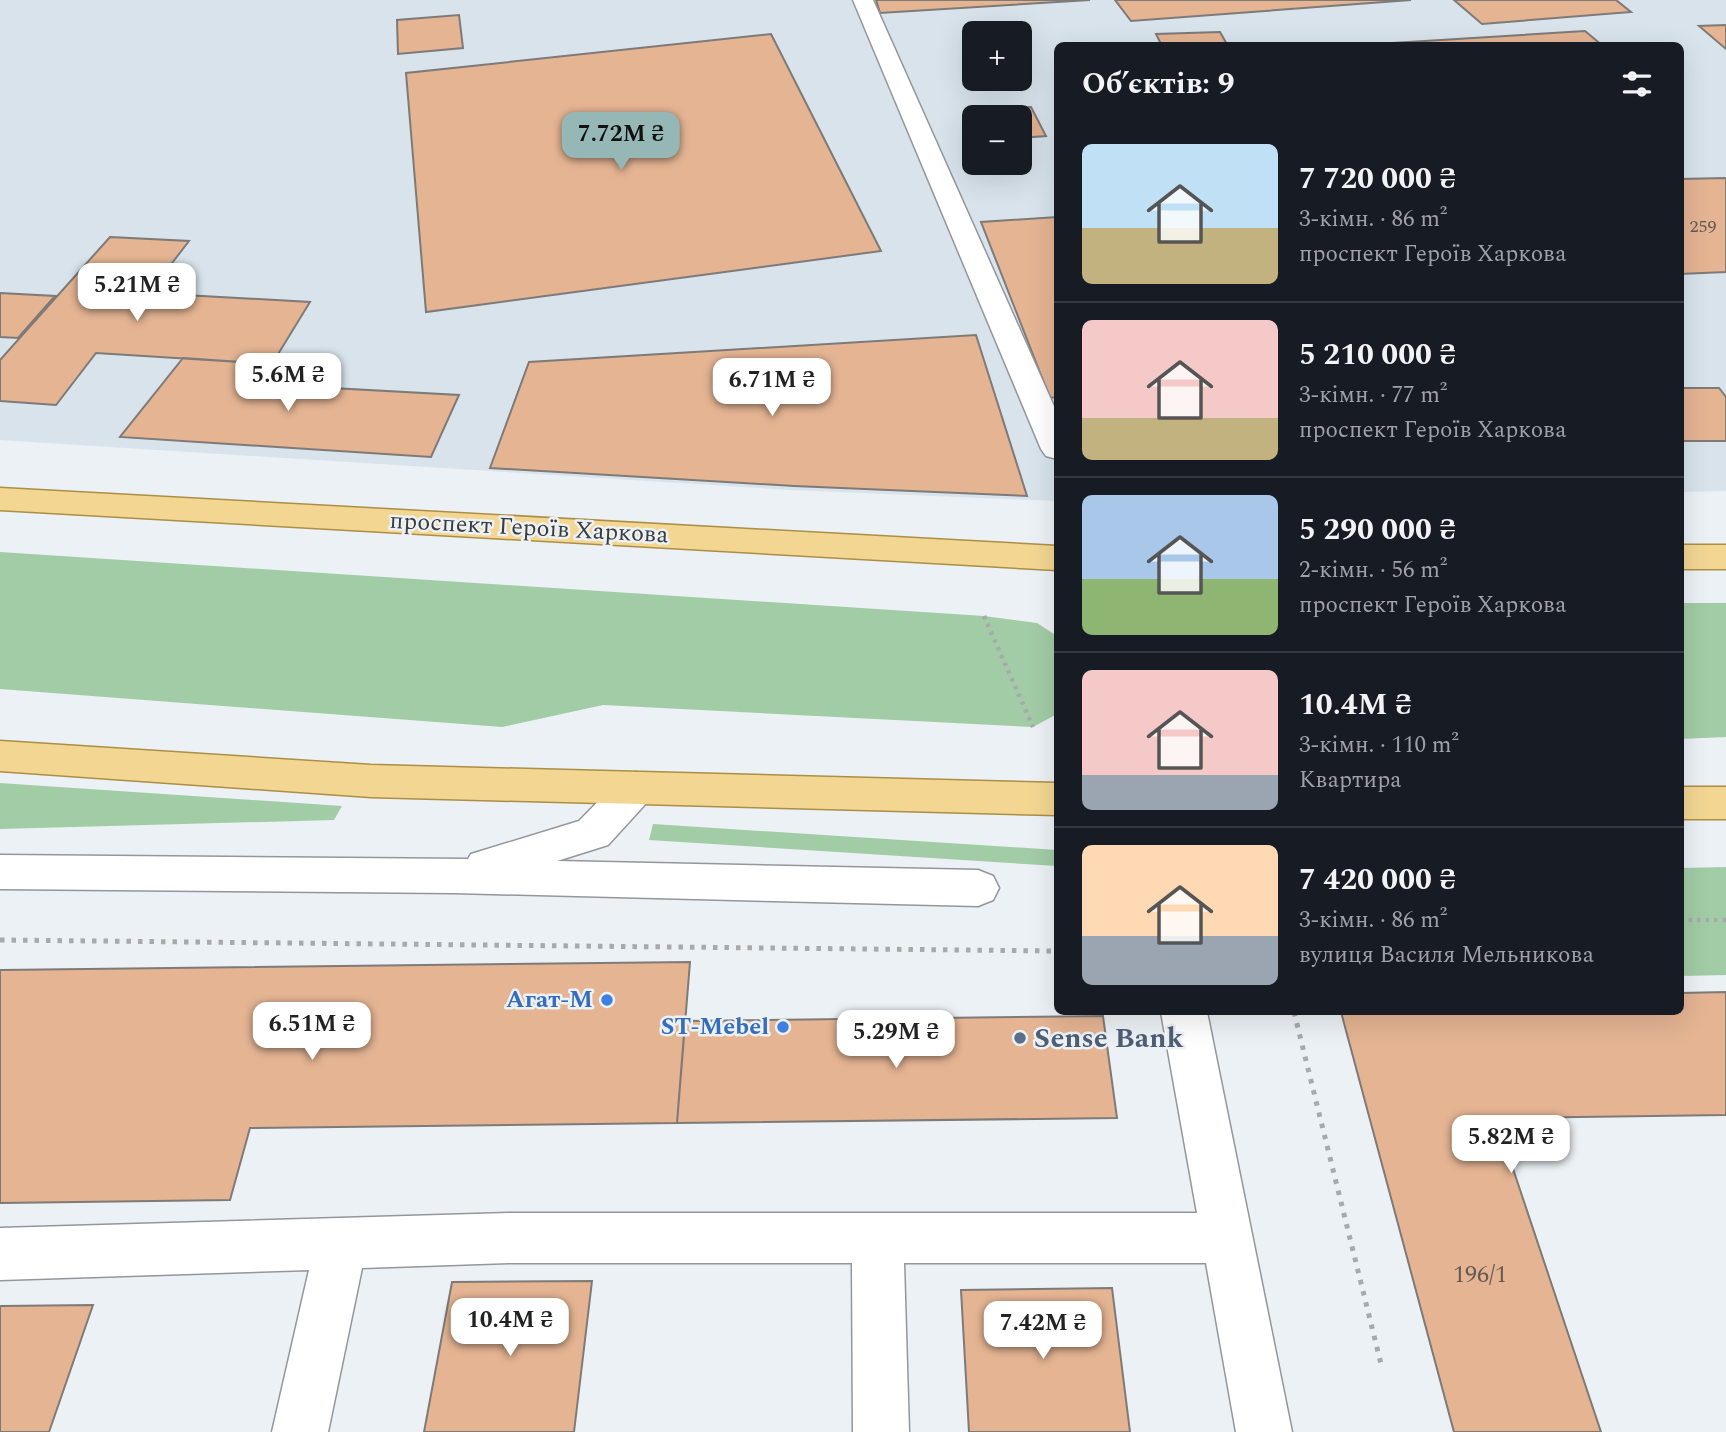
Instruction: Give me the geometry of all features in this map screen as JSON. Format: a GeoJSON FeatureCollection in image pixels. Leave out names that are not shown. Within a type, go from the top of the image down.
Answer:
{"type":"FeatureCollection","features":[{"type":"Feature","properties":{"kind":"main road","name":"проспект Героїв Харкова"},"geometry":{"type":"LineString","coordinates":[[0,499],[1054,558]]}},
{"type":"Feature","properties":{"kind":"main road"},"geometry":{"type":"LineString","coordinates":[[1684,557],[1726,557]]}},
{"type":"Feature","properties":{"kind":"main road"},"geometry":{"type":"LineString","coordinates":[[0,756],[371,781],[1054,799]]}},
{"type":"Feature","properties":{"kind":"main road"},"geometry":{"type":"LineString","coordinates":[[1684,803],[1726,803]]}},
{"type":"Feature","properties":{"kind":"street"},"geometry":{"type":"LineString","coordinates":[[863,0],[1054,442]]}},
{"type":"Feature","properties":{"kind":"street"},"geometry":{"type":"LineString","coordinates":[[454,876],[593,833],[636,788]]}},
{"type":"Feature","properties":{"kind":"street"},"geometry":{"type":"LineString","coordinates":[[0,872],[454,876],[978,888]]}},
{"type":"Feature","properties":{"kind":"street"},"geometry":{"type":"LineString","coordinates":[[1185,1015],[1264,1432]]}},
{"type":"Feature","properties":{"kind":"street"},"geometry":{"type":"LineString","coordinates":[[0,1254],[509,1238],[1227,1238]]}},
{"type":"Feature","properties":{"kind":"street"},"geometry":{"type":"LineString","coordinates":[[877,1238],[881,1432]]}},
{"type":"Feature","properties":{"kind":"street"},"geometry":{"type":"LineString","coordinates":[[300,1432],[341,1243]]}},
{"type":"Feature","properties":{"kind":"path"},"geometry":{"type":"LineString","coordinates":[[984,616],[1033,727]]}},
{"type":"Feature","properties":{"kind":"path"},"geometry":{"type":"LineString","coordinates":[[1684,920],[1726,919]]}},
{"type":"Feature","properties":{"kind":"path"},"geometry":{"type":"LineString","coordinates":[[0,940],[1054,951]]}},
{"type":"Feature","properties":{"kind":"path"},"geometry":{"type":"LineString","coordinates":[[1295,1015],[1382,1368]]}},
{"type":"Feature","properties":{"kind":"shaded area"},"geometry":{"type":"Polygon","coordinates":[[[0,0],[1726,0],[1726,491],[1684,492],[1684,42],[1054,42],[1054,501],[790,490],[0,440],[0,0]]]}},
{"type":"Feature","properties":{"kind":"green space"},"geometry":{"type":"Polygon","coordinates":[[[0,552],[984,616],[1037,623],[1054,634],[1054,716],[1033,727],[603,705],[502,727],[0,689],[0,552]]]}},
{"type":"Feature","properties":{"kind":"green space"},"geometry":{"type":"Polygon","coordinates":[[[1684,603],[1726,603],[1726,737],[1684,739],[1684,603]]]}},
{"type":"Feature","properties":{"kind":"green space"},"geometry":{"type":"Polygon","coordinates":[[[0,783],[342,806],[334,820],[0,829],[0,783]]]}},
{"type":"Feature","properties":{"kind":"green space"},"geometry":{"type":"Polygon","coordinates":[[[653,824],[1054,850],[1054,866],[649,840],[653,824]]]}},
{"type":"Feature","properties":{"kind":"green space"},"geometry":{"type":"Polygon","coordinates":[[[1726,867],[1726,975],[1684,976],[1684,868],[1726,867]]]}},
{"type":"Feature","properties":{"kind":"building"},"geometry":{"type":"Polygon","coordinates":[[[876,0],[1090,0],[880,13],[876,0]]]}},
{"type":"Feature","properties":{"kind":"building"},"geometry":{"type":"Polygon","coordinates":[[[1115,0],[1411,0],[1131,21],[1115,0]]]}},
{"type":"Feature","properties":{"kind":"building"},"geometry":{"type":"Polygon","coordinates":[[[1454,0],[1616,0],[1631,12],[1482,24],[1454,0]]]}},
{"type":"Feature","properties":{"kind":"building"},"geometry":{"type":"Polygon","coordinates":[[[459,15],[463,48],[398,54],[397,20],[459,15]]]}},
{"type":"Feature","properties":{"kind":"building"},"geometry":{"type":"Polygon","coordinates":[[[1726,25],[1726,49],[1699,26],[1726,25]]]}},
{"type":"Feature","properties":{"kind":"building"},"geometry":{"type":"Polygon","coordinates":[[[1585,31],[1598,42],[1408,42],[1585,31]]]}},
{"type":"Feature","properties":{"kind":"building"},"geometry":{"type":"Polygon","coordinates":[[[1220,32],[1226,42],[1160,42],[1156,34],[1220,32]]]}},
{"type":"Feature","properties":{"kind":"building"},"geometry":{"type":"Polygon","coordinates":[[[771,34],[881,251],[426,312],[406,73],[771,34]]]}},
{"type":"Feature","properties":{"kind":"building"},"geometry":{"type":"Polygon","coordinates":[[[1032,109],[1046,136],[1032,137],[1032,109]]]}},
{"type":"Feature","properties":{"kind":"building"},"geometry":{"type":"Polygon","coordinates":[[[1726,178],[1726,272],[1684,274],[1684,179],[1726,178]]]}},
{"type":"Feature","properties":{"kind":"building"},"geometry":{"type":"Polygon","coordinates":[[[1054,217],[1054,397],[1050,398],[981,222],[1054,217]]]}},
{"type":"Feature","properties":{"kind":"building"},"geometry":{"type":"Polygon","coordinates":[[[110,237],[189,241],[149,293],[310,302],[272,364],[96,353],[56,405],[0,401],[0,360],[110,237]]]}},
{"type":"Feature","properties":{"kind":"building"},"geometry":{"type":"Polygon","coordinates":[[[0,293],[55,296],[18,338],[0,337],[0,293]]]}},
{"type":"Feature","properties":{"kind":"building"},"geometry":{"type":"Polygon","coordinates":[[[976,335],[1027,496],[794,486],[490,468],[529,362],[976,335]]]}},
{"type":"Feature","properties":{"kind":"building"},"geometry":{"type":"Polygon","coordinates":[[[183,358],[272,364],[259,384],[459,395],[431,457],[120,437],[183,358]]]}},
{"type":"Feature","properties":{"kind":"building"},"geometry":{"type":"Polygon","coordinates":[[[1684,388],[1719,388],[1726,397],[1726,441],[1684,441],[1684,388]]]}},
{"type":"Feature","properties":{"kind":"building"},"geometry":{"type":"Polygon","coordinates":[[[690,962],[677,1123],[250,1128],[230,1200],[0,1203],[0,970],[690,962]]]}},
{"type":"Feature","properties":{"kind":"building"},"geometry":{"type":"Polygon","coordinates":[[[1726,992],[1726,1115],[1496,1118],[1601,1432],[1454,1432],[1342,1015],[1684,1015],[1684,993],[1726,992]]]}},
{"type":"Feature","properties":{"kind":"building"},"geometry":{"type":"Polygon","coordinates":[[[1103,1016],[1117,1118],[677,1123],[685,1021],[1103,1016]]]}},
{"type":"Feature","properties":{"kind":"building"},"geometry":{"type":"Polygon","coordinates":[[[592,1281],[574,1432],[424,1432],[452,1282],[592,1281]]]}},
{"type":"Feature","properties":{"kind":"building"},"geometry":{"type":"Polygon","coordinates":[[[1112,1288],[1130,1432],[969,1432],[961,1290],[1112,1288]]]}},
{"type":"Feature","properties":{"kind":"building"},"geometry":{"type":"Polygon","coordinates":[[[93,1305],[49,1432],[0,1432],[0,1306],[93,1305]]]}},
{"type":"Feature","properties":{"kind":"place","name":"Агат-М"},"geometry":{"type":"Point","coordinates":[607,1000]}},
{"type":"Feature","properties":{"kind":"place","name":"ST-Mebel"},"geometry":{"type":"Point","coordinates":[783,1027]}},
{"type":"Feature","properties":{"kind":"place","name":"Sense Bank"},"geometry":{"type":"Point","coordinates":[1020,1038]}}]}
